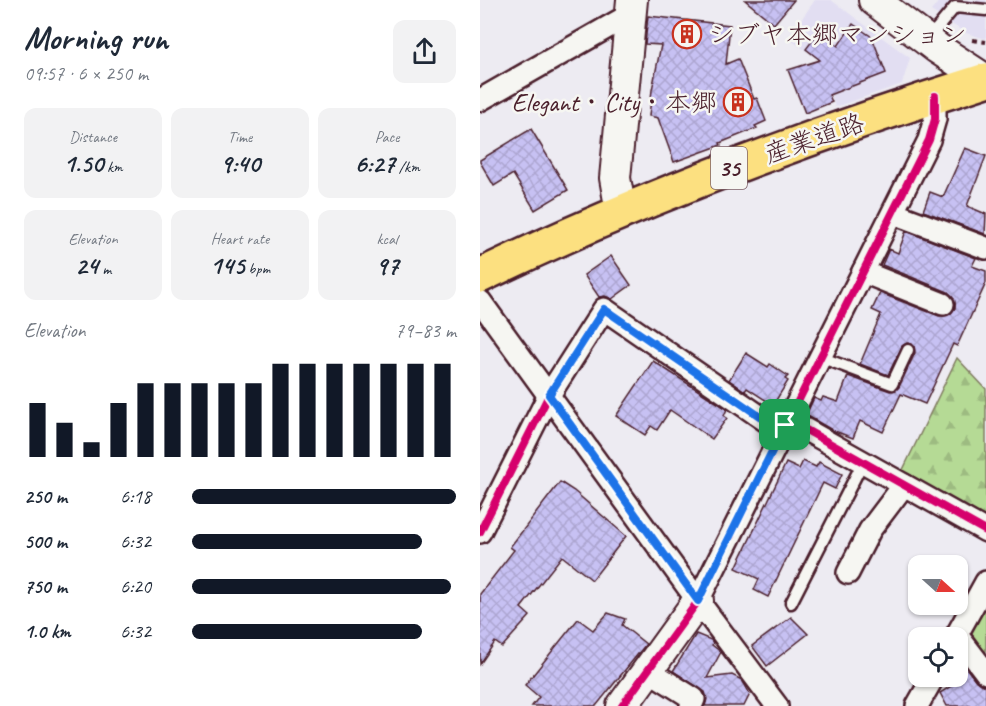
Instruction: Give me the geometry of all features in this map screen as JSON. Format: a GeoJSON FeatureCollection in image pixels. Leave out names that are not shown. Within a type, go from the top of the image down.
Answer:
{"type":"FeatureCollection","features":[{"type":"Feature","properties":{"kind":"main road","name":"産業道路"},"geometry":{"type":"LineString","coordinates":[[480,276],[621,212],[755,158],[986,80]]}},
{"type":"Feature","properties":{"kind":"street"},"geometry":{"type":"LineString","coordinates":[[874,0],[986,80]]}},
{"type":"Feature","properties":{"kind":"street"},"geometry":{"type":"LineString","coordinates":[[480,100],[631,7]]}},
{"type":"Feature","properties":{"kind":"street"},"geometry":{"type":"LineString","coordinates":[[621,212],[615,178],[631,7]]}},
{"type":"Feature","properties":{"kind":"street"},"geometry":{"type":"LineString","coordinates":[[622,706],[698,601],[929,141],[934,118],[935,96]]}},
{"type":"Feature","properties":{"kind":"street"},"geometry":{"type":"LineString","coordinates":[[893,213],[986,248]]}},
{"type":"Feature","properties":{"kind":"street"},"geometry":{"type":"LineString","coordinates":[[863,272],[943,304]]}},
{"type":"Feature","properties":{"kind":"street"},"geometry":{"type":"LineString","coordinates":[[480,301],[777,706]]}},
{"type":"Feature","properties":{"kind":"street"},"geometry":{"type":"LineString","coordinates":[[480,532],[549,395],[604,309],[768,422],[799,426],[986,531]]}},
{"type":"Feature","properties":{"kind":"street"},"geometry":{"type":"LineString","coordinates":[[848,573],[870,530],[904,485]]}},
{"type":"Feature","properties":{"kind":"street"},"geometry":{"type":"LineString","coordinates":[[961,627],[986,582]]}},
{"type":"Feature","properties":{"kind":"street"},"geometry":{"type":"LineString","coordinates":[[968,651],[986,673]]}},
{"type":"Feature","properties":{"kind":"street"},"geometry":{"type":"LineString","coordinates":[[648,670],[694,699],[691,706]]}},
{"type":"Feature","properties":{"kind":"street"},"geometry":{"type":"LineString","coordinates":[[917,706],[928,687]]}},
{"type":"Feature","properties":{"kind":"lane"},"geometry":{"type":"LineString","coordinates":[[927,40],[955,7],[986,10]]}},
{"type":"Feature","properties":{"kind":"lane"},"geometry":{"type":"LineString","coordinates":[[820,357],[892,384],[908,350]]}},
{"type":"Feature","properties":{"kind":"lane"},"geometry":{"type":"LineString","coordinates":[[791,603],[863,462]]}},
{"type":"Feature","properties":{"kind":"shaded area"},"geometry":{"type":"Polygon","coordinates":[[[815,0],[831,0],[910,58],[902,84],[835,107],[821,61],[788,38],[815,0]]]}},
{"type":"Feature","properties":{"kind":"shaded area"},"geometry":{"type":"Polygon","coordinates":[[[940,0],[986,0],[986,39],[966,33],[931,11],[940,0]]]}},
{"type":"Feature","properties":{"kind":"green space"},"geometry":{"type":"Polygon","coordinates":[[[957,358],[986,389],[986,529],[899,478],[957,358]]]}},
{"type":"Feature","properties":{"kind":"green space"},"geometry":{"type":"Polygon","coordinates":[[[986,603],[986,654],[970,633],[986,603]]]}},
{"type":"Feature","properties":{"kind":"building"},"geometry":{"type":"Polygon","coordinates":[[[745,0],[794,0],[774,24],[745,0]]]}},
{"type":"Feature","properties":{"kind":"building"},"geometry":{"type":"Polygon","coordinates":[[[648,16],[730,25],[726,64],[738,59],[754,99],[757,98],[766,121],[755,126],[757,128],[720,143],[721,145],[674,162],[658,118],[649,116],[661,45],[645,44],[648,16]]]}},
{"type":"Feature","properties":{"kind":"building"},"geometry":{"type":"Polygon","coordinates":[[[853,24],[872,37],[886,73],[829,95],[832,102],[805,113],[788,70],[820,60],[806,49],[819,32],[838,46],[853,24]]]}},
{"type":"Feature","properties":{"kind":"building"},"geometry":{"type":"Polygon","coordinates":[[[531,129],[568,190],[535,210],[513,174],[494,186],[480,162],[531,129]]]}},
{"type":"Feature","properties":{"kind":"building"},"geometry":{"type":"Polygon","coordinates":[[[965,148],[986,156],[967,206],[986,214],[985,234],[923,211],[930,192],[943,197],[965,148]]]}},
{"type":"Feature","properties":{"kind":"building"},"geometry":{"type":"Polygon","coordinates":[[[906,231],[976,258],[972,266],[986,271],[986,283],[957,346],[953,344],[925,404],[901,394],[883,432],[860,421],[853,438],[832,430],[806,415],[814,398],[821,401],[823,397],[838,402],[848,376],[890,391],[899,387],[915,353],[912,344],[907,343],[902,346],[888,375],[860,364],[881,314],[872,310],[880,293],[939,316],[950,314],[955,308],[953,297],[948,292],[882,265],[889,249],[898,253],[906,231]]]}},
{"type":"Feature","properties":{"kind":"building"},"geometry":{"type":"Polygon","coordinates":[[[611,256],[631,285],[612,299],[605,296],[599,297],[584,275],[611,256]]]}},
{"type":"Feature","properties":{"kind":"building"},"geometry":{"type":"Polygon","coordinates":[[[746,353],[768,367],[770,364],[788,376],[785,379],[788,381],[773,405],[747,388],[745,391],[729,380],[746,353]]]}},
{"type":"Feature","properties":{"kind":"building"},"geometry":{"type":"Polygon","coordinates":[[[653,361],[727,409],[724,416],[727,418],[712,439],[670,410],[657,430],[651,426],[645,435],[616,416],[653,361]]]}},
{"type":"Feature","properties":{"kind":"building"},"geometry":{"type":"Polygon","coordinates":[[[803,461],[816,467],[819,462],[842,474],[835,489],[823,483],[768,597],[754,590],[759,579],[736,568],[786,463],[799,469],[803,461]]]}},
{"type":"Feature","properties":{"kind":"building"},"geometry":{"type":"Polygon","coordinates":[[[560,482],[574,491],[626,536],[592,580],[562,556],[521,608],[530,616],[502,647],[495,642],[480,664],[480,594],[514,550],[510,547],[560,482]]]}},
{"type":"Feature","properties":{"kind":"building"},"geometry":{"type":"Polygon","coordinates":[[[608,613],[625,619],[622,625],[646,644],[596,706],[532,706],[539,697],[525,685],[578,619],[593,630],[608,613]]]}},
{"type":"Feature","properties":{"kind":"building"},"geometry":{"type":"Polygon","coordinates":[[[791,617],[808,634],[767,666],[752,646],[791,617]]]}},
{"type":"Feature","properties":{"kind":"building"},"geometry":{"type":"Polygon","coordinates":[[[696,634],[711,640],[712,645],[721,652],[707,678],[732,675],[742,680],[750,694],[744,706],[705,706],[707,699],[705,692],[673,671],[696,634]]]}},
{"type":"Feature","properties":{"kind":"building"},"geometry":{"type":"Polygon","coordinates":[[[968,670],[976,681],[986,686],[986,706],[947,706],[940,693],[950,687],[968,687],[968,670]]]}},
{"type":"Feature","properties":{"kind":"cycle path"},"geometry":{"type":"LineString","coordinates":[[622,706],[698,601],[929,140],[935,119],[935,96]]}},
{"type":"Feature","properties":{"kind":"cycle path"},"geometry":{"type":"LineString","coordinates":[[480,532],[549,395],[604,309],[768,422],[799,426],[986,531]]}},
{"type":"Feature","properties":{"kind":"place","name":"シブヤ本郷マンション"},"geometry":{"type":"Point","coordinates":[687,34]}},
{"type":"Feature","properties":{"kind":"place","name":"Elegant・City・本郷"},"geometry":{"type":"Point","coordinates":[738,102]}},
{"type":"Feature","properties":{"kind":"route"},"geometry":{"type":"LineString","coordinates":[[604,309],[768,422],[785,425],[698,601],[549,395],[604,309]]}}]}
